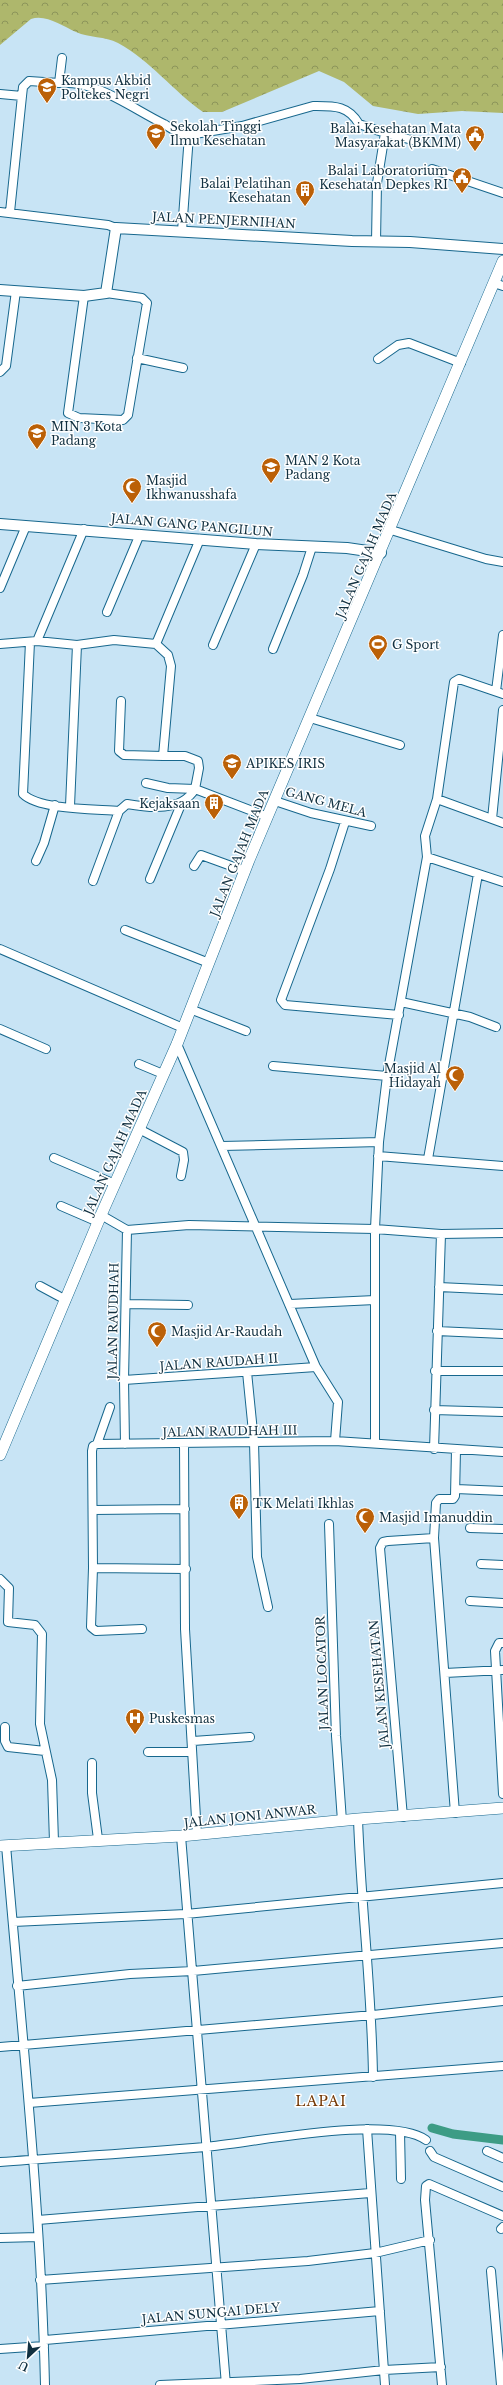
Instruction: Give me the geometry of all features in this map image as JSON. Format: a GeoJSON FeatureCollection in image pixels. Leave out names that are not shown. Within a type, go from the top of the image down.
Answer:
{"type":"FeatureCollection","features":[{"type":"Feature","properties":{"kind":"main road","name":"JALAN GAJAH MADA"},"geometry":{"type":"LineString","coordinates":[[0,1455],[100,1218],[183,1028],[245,871],[461,363],[499,284],[503,262]]}},
{"type":"Feature","properties":{"kind":"main road","name":"JALAN JONI ANWAR"},"geometry":{"type":"LineString","coordinates":[[3,1846],[98,1839],[197,1835],[358,1819],[403,1817],[503,1808]]}},
{"type":"Feature","properties":{"kind":"street"},"geometry":{"type":"LineString","coordinates":[[59,83],[62,58]]}},
{"type":"Feature","properties":{"kind":"street"},"geometry":{"type":"LineString","coordinates":[[10,212],[23,87],[29,81],[59,83],[67,82],[94,89],[121,100],[178,132],[189,135],[221,131],[313,106],[326,106],[344,109],[356,117],[359,124],[416,141]]}},
{"type":"Feature","properties":{"kind":"street"},"geometry":{"type":"LineString","coordinates":[[0,94],[22,96]]}},
{"type":"Feature","properties":{"kind":"street"},"geometry":{"type":"LineString","coordinates":[[376,242],[378,183],[386,133]]}},
{"type":"Feature","properties":{"kind":"street"},"geometry":{"type":"LineString","coordinates":[[182,231],[189,135]]}},
{"type":"Feature","properties":{"kind":"street"},"geometry":{"type":"LineString","coordinates":[[432,169],[503,193]]}},
{"type":"Feature","properties":{"kind":"street"},"geometry":{"type":"LineString","coordinates":[[0,212],[102,224],[116,228],[106,293]]}},
{"type":"Feature","properties":{"kind":"street","name":"JALAN PENJERNIHAN"},"geometry":{"type":"LineString","coordinates":[[116,228],[503,249]]}},
{"type":"Feature","properties":{"kind":"street"},"geometry":{"type":"LineString","coordinates":[[0,290],[84,296],[106,293],[146,300],[127,418],[123,420],[79,418],[70,415],[69,408],[84,296]]}},
{"type":"Feature","properties":{"kind":"street"},"geometry":{"type":"LineString","coordinates":[[0,372],[6,366],[16,291]]}},
{"type":"Feature","properties":{"kind":"street"},"geometry":{"type":"LineString","coordinates":[[378,359],[398,345],[409,343],[461,363]]}},
{"type":"Feature","properties":{"kind":"street"},"geometry":{"type":"LineString","coordinates":[[137,358],[183,368]]}},
{"type":"Feature","properties":{"kind":"street","name":"JALAN GANG PANGILUN"},"geometry":{"type":"LineString","coordinates":[[0,524],[84,529],[256,544],[347,548],[381,553]]}},
{"type":"Feature","properties":{"kind":"street"},"geometry":{"type":"LineString","coordinates":[[0,588],[26,526]]}},
{"type":"Feature","properties":{"kind":"street"},"geometry":{"type":"LineString","coordinates":[[84,529],[34,642],[24,794],[28,798],[55,805],[119,811]]}},
{"type":"Feature","properties":{"kind":"street"},"geometry":{"type":"LineString","coordinates":[[391,530],[486,559],[503,562]]}},
{"type":"Feature","properties":{"kind":"street"},"geometry":{"type":"LineString","coordinates":[[107,612],[140,534]]}},
{"type":"Feature","properties":{"kind":"street"},"geometry":{"type":"LineString","coordinates":[[156,644],[200,539]]}},
{"type":"Feature","properties":{"kind":"street"},"geometry":{"type":"LineString","coordinates":[[213,644],[256,544]]}},
{"type":"Feature","properties":{"kind":"street"},"geometry":{"type":"LineString","coordinates":[[273,649],[303,575],[312,547]]}},
{"type":"Feature","properties":{"kind":"street"},"geometry":{"type":"LineString","coordinates":[[375,1443],[375,1229],[379,1142],[387,1076],[427,857],[425,836],[437,799],[454,682],[459,679],[499,693],[503,635]]}},
{"type":"Feature","properties":{"kind":"street"},"geometry":{"type":"LineString","coordinates":[[0,644],[34,642],[77,645],[106,640],[156,644],[168,655],[171,666],[163,756]]}},
{"type":"Feature","properties":{"kind":"street"},"geometry":{"type":"LineString","coordinates":[[70,806],[77,645]]}},
{"type":"Feature","properties":{"kind":"street"},"geometry":{"type":"LineString","coordinates":[[121,701],[119,751],[124,755],[185,756],[198,761],[199,768],[195,789],[182,802],[150,879]]}},
{"type":"Feature","properties":{"kind":"street"},"geometry":{"type":"LineString","coordinates":[[492,819],[503,710]]}},
{"type":"Feature","properties":{"kind":"street"},"geometry":{"type":"LineString","coordinates":[[310,718],[400,745]]}},
{"type":"Feature","properties":{"kind":"street"},"geometry":{"type":"LineString","coordinates":[[146,783],[168,788],[195,789],[268,817]]}},
{"type":"Feature","properties":{"kind":"street"},"geometry":{"type":"LineString","coordinates":[[437,799],[503,823]]}},
{"type":"Feature","properties":{"kind":"street","name":"GANG MELA"},"geometry":{"type":"LineString","coordinates":[[275,801],[345,822],[371,826]]}},
{"type":"Feature","properties":{"kind":"street"},"geometry":{"type":"LineString","coordinates":[[93,881],[119,811],[127,804],[162,807],[182,802]]}},
{"type":"Feature","properties":{"kind":"street"},"geometry":{"type":"LineString","coordinates":[[36,861],[44,843],[55,805]]}},
{"type":"Feature","properties":{"kind":"street"},"geometry":{"type":"LineString","coordinates":[[345,822],[330,869],[281,1000],[285,1005],[399,1015]]}},
{"type":"Feature","properties":{"kind":"street"},"geometry":{"type":"LineString","coordinates":[[194,866],[200,855],[245,871]]}},
{"type":"Feature","properties":{"kind":"street"},"geometry":{"type":"LineString","coordinates":[[427,857],[503,882]]}},
{"type":"Feature","properties":{"kind":"street"},"geometry":{"type":"LineString","coordinates":[[428,1159],[478,874]]}},
{"type":"Feature","properties":{"kind":"street"},"geometry":{"type":"LineString","coordinates":[[125,930],[209,963]]}},
{"type":"Feature","properties":{"kind":"street"},"geometry":{"type":"LineString","coordinates":[[0,949],[183,1028]]}},
{"type":"Feature","properties":{"kind":"street"},"geometry":{"type":"LineString","coordinates":[[401,1002],[453,1013],[496,1027]]}},
{"type":"Feature","properties":{"kind":"street"},"geometry":{"type":"LineString","coordinates":[[190,1008],[246,1031]]}},
{"type":"Feature","properties":{"kind":"street"},"geometry":{"type":"LineString","coordinates":[[0,1029],[46,1049]]}},
{"type":"Feature","properties":{"kind":"street"},"geometry":{"type":"LineString","coordinates":[[176,1044],[222,1146],[316,1368],[338,1402],[335,1441]]}},
{"type":"Feature","properties":{"kind":"street"},"geometry":{"type":"LineString","coordinates":[[139,1064],[163,1074]]}},
{"type":"Feature","properties":{"kind":"street"},"geometry":{"type":"LineString","coordinates":[[273,1066],[387,1076]]}},
{"type":"Feature","properties":{"kind":"street"},"geometry":{"type":"LineString","coordinates":[[139,1129],[182,1152],[184,1160],[181,1176]]}},
{"type":"Feature","properties":{"kind":"street"},"geometry":{"type":"LineString","coordinates":[[222,1146],[379,1142]]}},
{"type":"Feature","properties":{"kind":"street"},"geometry":{"type":"LineString","coordinates":[[378,1156],[503,1166]]}},
{"type":"Feature","properties":{"kind":"street"},"geometry":{"type":"LineString","coordinates":[[54,1158],[115,1184]]}},
{"type":"Feature","properties":{"kind":"street"},"geometry":{"type":"LineString","coordinates":[[61,1206],[100,1218],[127,1230],[189,1225],[257,1228],[375,1229],[441,1234],[503,1233]]}},
{"type":"Feature","properties":{"kind":"street","name":"JALAN RAUDHAH"},"geometry":{"type":"LineString","coordinates":[[125,1444],[124,1380],[127,1230]]}},
{"type":"Feature","properties":{"kind":"street"},"geometry":{"type":"LineString","coordinates":[[434,1449],[435,1370],[441,1234]]}},
{"type":"Feature","properties":{"kind":"street"},"geometry":{"type":"LineString","coordinates":[[40,1286],[66,1300]]}},
{"type":"Feature","properties":{"kind":"street"},"geometry":{"type":"LineString","coordinates":[[439,1287],[503,1290]]}},
{"type":"Feature","properties":{"kind":"street"},"geometry":{"type":"LineString","coordinates":[[290,1304],[375,1300]]}},
{"type":"Feature","properties":{"kind":"street"},"geometry":{"type":"LineString","coordinates":[[126,1304],[188,1304]]}},
{"type":"Feature","properties":{"kind":"street"},"geometry":{"type":"LineString","coordinates":[[437,1331],[503,1334]]}},
{"type":"Feature","properties":{"kind":"street","name":"JALAN RAUDAH II"},"geometry":{"type":"LineString","coordinates":[[124,1380],[316,1368]]}},
{"type":"Feature","properties":{"kind":"street"},"geometry":{"type":"LineString","coordinates":[[435,1370],[503,1371]]}},
{"type":"Feature","properties":{"kind":"street"},"geometry":{"type":"LineString","coordinates":[[247,1372],[254,1442],[257,1557],[268,1607]]}},
{"type":"Feature","properties":{"kind":"street"},"geometry":{"type":"LineString","coordinates":[[110,1407],[97,1444],[93,1446],[92,1451],[93,1568],[91,1627],[93,1630],[142,1630]]}},
{"type":"Feature","properties":{"kind":"street"},"geometry":{"type":"LineString","coordinates":[[434,1410],[503,1412]]}},
{"type":"Feature","properties":{"kind":"street","name":"JALAN RAUDHAH III"},"geometry":{"type":"LineString","coordinates":[[97,1444],[335,1441],[375,1443],[434,1449],[503,1452]]}},
{"type":"Feature","properties":{"kind":"street"},"geometry":{"type":"LineString","coordinates":[[184,1443],[186,1569],[185,1629],[193,1741],[192,1752],[197,1835]]}},
{"type":"Feature","properties":{"kind":"street"},"geometry":{"type":"LineString","coordinates":[[455,1813],[434,1538],[436,1503],[439,1500],[454,1498],[456,1489],[456,1450]]}},
{"type":"Feature","properties":{"kind":"street"},"geometry":{"type":"LineString","coordinates":[[456,1489],[503,1491]]}},
{"type":"Feature","properties":{"kind":"street"},"geometry":{"type":"LineString","coordinates":[[93,1510],[185,1509]]}},
{"type":"Feature","properties":{"kind":"street","name":"JALAN LOCATOR"},"geometry":{"type":"LineString","coordinates":[[329,1524],[336,1736],[342,1821]]}},
{"type":"Feature","properties":{"kind":"street"},"geometry":{"type":"LineString","coordinates":[[470,1528],[503,1529]]}},
{"type":"Feature","properties":{"kind":"street","name":"JALAN KESEHATAN"},"geometry":{"type":"LineString","coordinates":[[403,1817],[380,1548],[383,1542],[388,1541],[434,1538]]}},
{"type":"Feature","properties":{"kind":"street"},"geometry":{"type":"LineString","coordinates":[[481,1564],[503,1565]]}},
{"type":"Feature","properties":{"kind":"street"},"geometry":{"type":"LineString","coordinates":[[93,1568],[186,1569]]}},
{"type":"Feature","properties":{"kind":"street"},"geometry":{"type":"LineString","coordinates":[[0,1579],[9,1588],[8,1622],[35,1625],[42,1634],[40,1724],[52,1780],[54,1842]]}},
{"type":"Feature","properties":{"kind":"street"},"geometry":{"type":"LineString","coordinates":[[470,1601],[503,1603]]}},
{"type":"Feature","properties":{"kind":"street"},"geometry":{"type":"LineString","coordinates":[[503,1643],[499,1643],[495,1648],[499,1670],[503,1794]]}},
{"type":"Feature","properties":{"kind":"street"},"geometry":{"type":"LineString","coordinates":[[445,1673],[499,1670]]}},
{"type":"Feature","properties":{"kind":"street"},"geometry":{"type":"LineString","coordinates":[[5,1727],[5,1741],[8,1747],[45,1751]]}},
{"type":"Feature","properties":{"kind":"street"},"geometry":{"type":"LineString","coordinates":[[193,1741],[250,1737]]}},
{"type":"Feature","properties":{"kind":"street"},"geometry":{"type":"LineString","coordinates":[[148,1752],[192,1752]]}},
{"type":"Feature","properties":{"kind":"street"},"geometry":{"type":"LineString","coordinates":[[92,1763],[92,1793],[98,1839]]}},
{"type":"Feature","properties":{"kind":"street"},"geometry":{"type":"LineString","coordinates":[[358,1819],[361,1897],[373,2015],[374,2077]]}},
{"type":"Feature","properties":{"kind":"street"},"geometry":{"type":"LineString","coordinates":[[181,1836],[186,1914],[193,1971],[196,2031],[213,2205],[220,2325],[226,2383]]}},
{"type":"Feature","properties":{"kind":"street"},"geometry":{"type":"LineString","coordinates":[[3,1846],[13,1922],[17,1986],[29,2103],[45,2343],[45,2385]]}},
{"type":"Feature","properties":{"kind":"street"},"geometry":{"type":"LineString","coordinates":[[13,1922],[186,1914],[503,1883]]}},
{"type":"Feature","properties":{"kind":"street"},"geometry":{"type":"LineString","coordinates":[[17,1986],[130,1974],[193,1971],[503,1943]]}},
{"type":"Feature","properties":{"kind":"street"},"geometry":{"type":"LineString","coordinates":[[0,2047],[373,2015],[503,2001]]}},
{"type":"Feature","properties":{"kind":"street"},"geometry":{"type":"LineString","coordinates":[[29,2103],[201,2088],[374,2077],[503,2066]]}},
{"type":"Feature","properties":{"kind":"street"},"geometry":{"type":"LineString","coordinates":[[367,2129],[370,2193],[385,2385]]}},
{"type":"Feature","properties":{"kind":"street"},"geometry":{"type":"LineString","coordinates":[[0,2162],[207,2147],[283,2136],[367,2129],[400,2132],[426,2140]]}},
{"type":"Feature","properties":{"kind":"street"},"geometry":{"type":"LineString","coordinates":[[400,2132],[401,2179]]}},
{"type":"Feature","properties":{"kind":"street"},"geometry":{"type":"LineString","coordinates":[[430,2151],[439,2159],[503,2187]]}},
{"type":"Feature","properties":{"kind":"street"},"geometry":{"type":"LineString","coordinates":[[487,2151],[503,2158]]}},
{"type":"Feature","properties":{"kind":"street"},"geometry":{"type":"LineString","coordinates":[[442,2385],[442,2367],[425,2200],[427,2185],[503,2216]]}},
{"type":"Feature","properties":{"kind":"street"},"geometry":{"type":"LineString","coordinates":[[38,2220],[213,2205],[291,2201],[370,2193]]}},
{"type":"Feature","properties":{"kind":"street"},"geometry":{"type":"LineString","coordinates":[[0,2238],[38,2237]]}},
{"type":"Feature","properties":{"kind":"street"},"geometry":{"type":"LineString","coordinates":[[40,2280],[216,2266],[308,2261],[375,2253],[430,2240]]}},
{"type":"Feature","properties":{"kind":"street"},"geometry":{"type":"LineString","coordinates":[[491,2271],[500,2331],[501,2385]]}},
{"type":"Feature","properties":{"kind":"street","name":"JALAN SUNGAI DELY"},"geometry":{"type":"LineString","coordinates":[[0,2349],[220,2325],[380,2311]]}},
{"type":"Feature","properties":{"kind":"street"},"geometry":{"type":"LineString","coordinates":[[160,2385],[300,2379],[384,2370],[442,2367]]}},
{"type":"Feature","properties":{"kind":"green space"},"geometry":{"type":"Polygon","coordinates":[[[0,0],[503,0],[503,113],[462,111],[418,114],[373,106],[344,82],[319,71],[222,112],[203,112],[130,50],[108,39],[81,34],[48,19],[31,19],[0,45],[0,0]]]}},
{"type":"Feature","properties":{"kind":"waterway"},"geometry":{"type":"LineString","coordinates":[[432,2128],[453,2134],[503,2140]]}},
{"type":"Feature","properties":{"kind":"place","name":"Kampus Akbid Poltekes Negri"},"geometry":{"type":"Point","coordinates":[47,104]}},
{"type":"Feature","properties":{"kind":"place","name":"Sekolah Tinggi Ilmu Kesehatan"},"geometry":{"type":"Point","coordinates":[156,150]}},
{"type":"Feature","properties":{"kind":"place","name":"Balai Kesehatan Mata Masyarakat (BKMM)"},"geometry":{"type":"Point","coordinates":[475,152]}},
{"type":"Feature","properties":{"kind":"place","name":"Balai Laboratorium Kesehatan Depkes RI"},"geometry":{"type":"Point","coordinates":[462,194]}},
{"type":"Feature","properties":{"kind":"place","name":"Balai Pelatihan Kesehatan"},"geometry":{"type":"Point","coordinates":[305,207]}},
{"type":"Feature","properties":{"kind":"place","name":"MIN 3 Kota Padang"},"geometry":{"type":"Point","coordinates":[37,450]}},
{"type":"Feature","properties":{"kind":"place","name":"MAN 2 Kota Padang"},"geometry":{"type":"Point","coordinates":[271,484]}},
{"type":"Feature","properties":{"kind":"place","name":"Masjid Ikhwanusshafa"},"geometry":{"type":"Point","coordinates":[132,504]}},
{"type":"Feature","properties":{"kind":"place","name":"G Sport"},"geometry":{"type":"Point","coordinates":[378,661]}},
{"type":"Feature","properties":{"kind":"place","name":"APIKES IRIS"},"geometry":{"type":"Point","coordinates":[232,780]}},
{"type":"Feature","properties":{"kind":"place","name":"Kejaksaan"},"geometry":{"type":"Point","coordinates":[214,820]}},
{"type":"Feature","properties":{"kind":"place","name":"Masjid Al Hidayah"},"geometry":{"type":"Point","coordinates":[455,1092]}},
{"type":"Feature","properties":{"kind":"place","name":"Masjid Ar-Raudah"},"geometry":{"type":"Point","coordinates":[157,1348]}},
{"type":"Feature","properties":{"kind":"place","name":"TK Melati Ikhlas"},"geometry":{"type":"Point","coordinates":[239,1520]}},
{"type":"Feature","properties":{"kind":"place","name":"Masjid Imanuddin"},"geometry":{"type":"Point","coordinates":[365,1534]}},
{"type":"Feature","properties":{"kind":"place","name":"Puskesmas"},"geometry":{"type":"Point","coordinates":[135,1735]}},
{"type":"Feature","properties":{"kind":"district","name":"LAPAI"},"geometry":{"type":"Point","coordinates":[321,2101]}}]}
